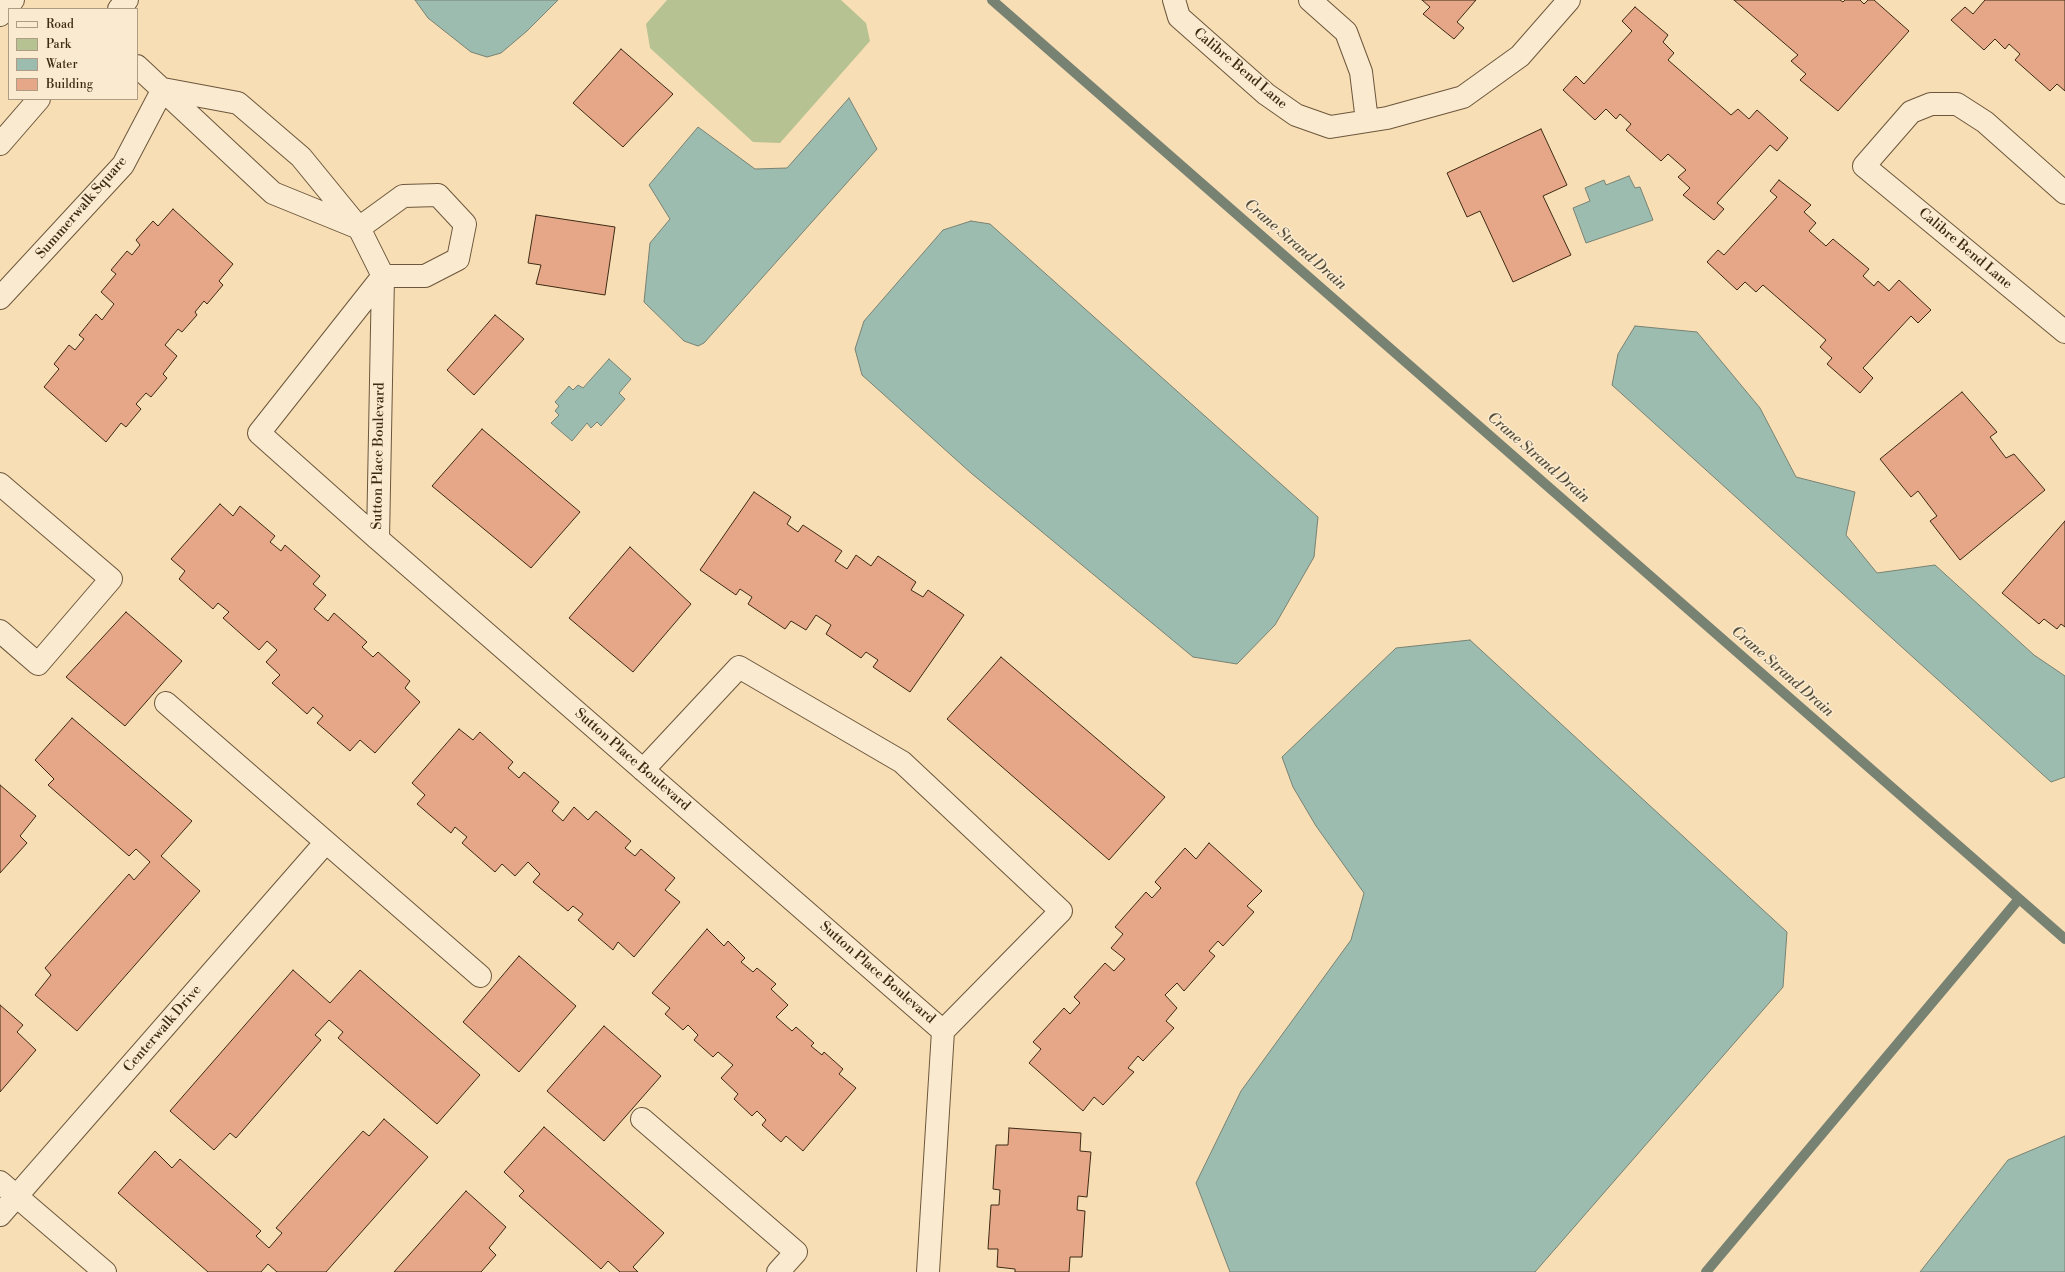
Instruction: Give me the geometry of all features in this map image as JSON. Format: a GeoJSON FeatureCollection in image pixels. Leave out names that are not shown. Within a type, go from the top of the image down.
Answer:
{"type":"FeatureCollection","features":[{"type":"Feature","properties":{"kind":"street"},"geometry":{"type":"LineString","coordinates":[[0,15],[14,0]]}},
{"type":"Feature","properties":{"kind":"street"},"geometry":{"type":"LineString","coordinates":[[120,8],[127,0]]}},
{"type":"Feature","properties":{"kind":"street","name":"Calibre Bend Lane"},"geometry":{"type":"LineString","coordinates":[[1174,0],[1179,17],[1266,94],[1296,115],[1330,127],[1387,118],[1463,98],[1520,56],[1569,0]]}},
{"type":"Feature","properties":{"kind":"street"},"geometry":{"type":"LineString","coordinates":[[1310,0],[1346,32],[1361,72],[1367,121]]}},
{"type":"Feature","properties":{"kind":"street"},"geometry":{"type":"LineString","coordinates":[[138,67],[272,193],[359,228],[403,196],[438,195],[465,224],[458,259],[425,276],[383,276],[259,433],[378,539]]}},
{"type":"Feature","properties":{"kind":"street","name":"Sutton Place Boulevard"},"geometry":{"type":"LineString","coordinates":[[163,89],[238,103],[302,157],[359,228],[383,276],[378,539],[943,1031],[928,1272]]}},
{"type":"Feature","properties":{"kind":"street","name":"Summerwalk Square"},"geometry":{"type":"LineString","coordinates":[[0,298],[123,165],[163,89]]}},
{"type":"Feature","properties":{"kind":"street"},"geometry":{"type":"LineString","coordinates":[[0,144],[38,100]]}},
{"type":"Feature","properties":{"kind":"street","name":"Calibre Bend Lane"},"geometry":{"type":"LineString","coordinates":[[2065,193],[1985,122],[1957,104],[1931,104],[1911,112],[1864,166],[2065,332]]}},
{"type":"Feature","properties":{"kind":"street"},"geometry":{"type":"LineString","coordinates":[[0,484],[111,579],[38,664],[0,631]]}},
{"type":"Feature","properties":{"kind":"street"},"geometry":{"type":"LineString","coordinates":[[643,770],[739,667],[902,762],[1061,911],[943,1031]]}},
{"type":"Feature","properties":{"kind":"street"},"geometry":{"type":"LineString","coordinates":[[166,703],[480,976]]}},
{"type":"Feature","properties":{"kind":"street","name":"Centerwalk Drive"},"geometry":{"type":"LineString","coordinates":[[0,1215],[326,842]]}},
{"type":"Feature","properties":{"kind":"street"},"geometry":{"type":"LineString","coordinates":[[642,1119],[796,1252],[778,1272]]}},
{"type":"Feature","properties":{"kind":"street"},"geometry":{"type":"LineString","coordinates":[[0,1182],[105,1272]]}},
{"type":"Feature","properties":{"kind":"green space"},"geometry":{"type":"Polygon","coordinates":[[[667,0],[841,0],[866,23],[870,41],[780,143],[753,142],[650,48],[646,24],[667,0]]]}},
{"type":"Feature","properties":{"kind":"water"},"geometry":{"type":"Polygon","coordinates":[[[415,0],[558,0],[527,31],[501,53],[487,57],[471,52],[428,18],[415,0]]]}},
{"type":"Feature","properties":{"kind":"water"},"geometry":{"type":"Polygon","coordinates":[[[849,98],[877,149],[704,343],[698,346],[684,341],[644,302],[650,243],[670,219],[649,185],[698,127],[755,169],[787,168],[849,98]]]}},
{"type":"Feature","properties":{"kind":"water"},"geometry":{"type":"Polygon","coordinates":[[[1629,176],[1635,188],[1640,187],[1653,220],[1586,243],[1573,208],[1590,201],[1585,188],[1604,180],[1606,185],[1629,176]]]}},
{"type":"Feature","properties":{"kind":"water"},"geometry":{"type":"Polygon","coordinates":[[[971,221],[990,224],[1318,517],[1314,557],[1275,625],[1237,664],[1193,657],[971,473],[862,375],[855,349],[864,321],[943,230],[971,221]]]}},
{"type":"Feature","properties":{"kind":"water"},"geometry":{"type":"Polygon","coordinates":[[[1635,326],[1697,332],[1760,408],[1796,477],[1855,492],[1846,535],[1877,573],[1935,565],[2034,655],[2065,676],[2065,777],[2051,782],[1612,385],[1618,354],[1635,326]]]}},
{"type":"Feature","properties":{"kind":"water"},"geometry":{"type":"Polygon","coordinates":[[[609,359],[631,379],[619,393],[625,399],[601,426],[597,422],[591,428],[587,423],[572,441],[551,423],[559,415],[555,411],[559,406],[555,402],[569,386],[573,390],[578,385],[583,388],[609,359]]]}},
{"type":"Feature","properties":{"kind":"water"},"geometry":{"type":"Polygon","coordinates":[[[1470,640],[1787,932],[1783,987],[1535,1272],[1230,1272],[1196,1183],[1241,1091],[1351,940],[1364,893],[1316,826],[1293,787],[1282,757],[1396,648],[1470,640]]]}},
{"type":"Feature","properties":{"kind":"water"},"geometry":{"type":"Polygon","coordinates":[[[2065,1136],[2065,1272],[1920,1272],[2008,1160],[2065,1136]]]}},
{"type":"Feature","properties":{"kind":"building"},"geometry":{"type":"Polygon","coordinates":[[[1422,0],[1476,0],[1457,22],[1464,28],[1454,39],[1423,14],[1430,7],[1422,0]]]}},
{"type":"Feature","properties":{"kind":"building"},"geometry":{"type":"Polygon","coordinates":[[[1734,0],[1840,0],[1843,2],[1845,0],[1860,0],[1864,4],[1868,0],[1874,0],[1909,31],[1838,111],[1800,80],[1806,74],[1791,61],[1798,55],[1734,0]]]}},
{"type":"Feature","properties":{"kind":"building"},"geometry":{"type":"Polygon","coordinates":[[[1985,0],[2065,0],[2065,91],[2057,84],[2050,91],[2015,60],[2020,54],[2009,44],[2005,49],[1995,39],[1984,50],[1951,20],[1965,7],[1973,14],[1985,0]]]}},
{"type":"Feature","properties":{"kind":"building"},"geometry":{"type":"Polygon","coordinates":[[[1635,7],[1668,35],[1663,42],[1674,53],[1668,60],[1731,115],[1738,109],[1749,119],[1757,110],[1788,138],[1777,151],[1770,145],[1717,203],[1724,209],[1714,220],[1683,195],[1690,188],[1678,177],[1686,170],[1668,154],[1661,161],[1626,130],[1631,124],[1620,114],[1616,119],[1606,109],[1595,120],[1563,90],[1576,76],[1584,84],[1632,31],[1622,21],[1635,7]]]}},
{"type":"Feature","properties":{"kind":"building"},"geometry":{"type":"Polygon","coordinates":[[[621,49],[673,94],[623,147],[573,103],[621,49]]]}},
{"type":"Feature","properties":{"kind":"building"},"geometry":{"type":"Polygon","coordinates":[[[1541,129],[1567,185],[1543,196],[1571,255],[1513,282],[1480,211],[1467,217],[1447,173],[1541,129]]]}},
{"type":"Feature","properties":{"kind":"building"},"geometry":{"type":"Polygon","coordinates":[[[1779,180],[1811,205],[1804,212],[1816,223],[1809,231],[1826,246],[1833,239],[1869,269],[1863,276],[1874,286],[1878,281],[1889,291],[1899,280],[1931,310],[1918,323],[1911,316],[1863,368],[1873,378],[1860,393],[1827,364],[1832,358],[1820,347],[1826,340],[1763,285],[1756,292],[1745,282],[1737,290],[1707,262],[1718,250],[1724,255],[1777,197],[1770,191],[1779,180]]]}},
{"type":"Feature","properties":{"kind":"building"},"geometry":{"type":"Polygon","coordinates":[[[173,209],[233,264],[219,281],[223,285],[207,304],[204,301],[195,312],[197,315],[182,332],[178,329],[165,345],[177,356],[163,374],[167,378],[151,397],[146,393],[136,404],[141,409],[126,427],[121,423],[106,442],[44,387],[59,369],[54,364],[69,345],[75,350],[84,339],[79,335],[96,314],[102,320],[114,304],[101,292],[116,274],[111,270],[127,251],[132,255],[140,245],[136,240],[153,221],[158,226],[173,209]]]}},
{"type":"Feature","properties":{"kind":"building"},"geometry":{"type":"Polygon","coordinates":[[[536,215],[615,227],[605,295],[536,284],[541,265],[528,263],[536,215]]]}},
{"type":"Feature","properties":{"kind":"building"},"geometry":{"type":"Polygon","coordinates":[[[495,315],[524,339],[474,395],[447,370],[495,315]]]}},
{"type":"Feature","properties":{"kind":"building"},"geometry":{"type":"Polygon","coordinates":[[[1962,392],[1997,432],[1990,437],[2006,458],[2014,454],[2045,490],[1960,560],[1930,521],[1937,516],[1918,491],[1911,497],[1880,459],[1962,392]]]}},
{"type":"Feature","properties":{"kind":"building"},"geometry":{"type":"Polygon","coordinates":[[[482,429],[580,512],[531,568],[432,486],[482,429]]]}},
{"type":"Feature","properties":{"kind":"building"},"geometry":{"type":"Polygon","coordinates":[[[754,492],[791,517],[787,524],[798,532],[803,525],[842,551],[835,561],[847,569],[856,555],[871,566],[878,556],[916,582],[911,590],[923,597],[928,590],[964,615],[910,692],[873,667],[878,660],[866,652],[861,658],[826,634],[831,625],[816,615],[806,630],[791,621],[785,629],[748,604],[752,597],[740,589],[736,595],[700,570],[754,492]]]}},
{"type":"Feature","properties":{"kind":"building"},"geometry":{"type":"Polygon","coordinates":[[[220,504],[233,516],[240,506],[275,536],[270,542],[281,551],[285,545],[320,576],[313,584],[326,595],[314,609],[328,621],[334,613],[367,642],[362,647],[373,657],[378,652],[410,681],[405,688],[420,702],[375,753],[360,740],[350,751],[317,723],[323,716],[313,707],[307,714],[272,683],[280,675],[266,662],[277,650],[267,641],[259,650],[223,618],[229,612],[218,603],[213,609],[179,579],[185,571],[171,559],[220,504]]]}},
{"type":"Feature","properties":{"kind":"building"},"geometry":{"type":"Polygon","coordinates":[[[2065,521],[2065,627],[2061,624],[2057,629],[2044,619],[2039,624],[2002,593],[2065,521]]]}},
{"type":"Feature","properties":{"kind":"building"},"geometry":{"type":"Polygon","coordinates":[[[630,547],[691,604],[633,672],[569,618],[630,547]]]}},
{"type":"Feature","properties":{"kind":"building"},"geometry":{"type":"Polygon","coordinates":[[[126,612],[182,661],[125,726],[66,677],[126,612]]]}},
{"type":"Feature","properties":{"kind":"building"},"geometry":{"type":"Polygon","coordinates":[[[1001,657],[1165,797],[1109,860],[947,719],[1001,657]]]}},
{"type":"Feature","properties":{"kind":"building"},"geometry":{"type":"Polygon","coordinates":[[[72,718],[192,821],[161,856],[200,891],[77,1031],[35,995],[51,975],[45,968],[129,874],[134,880],[150,862],[136,849],[129,856],[48,785],[54,779],[35,760],[72,718]]]}},
{"type":"Feature","properties":{"kind":"building"},"geometry":{"type":"Polygon","coordinates":[[[459,729],[473,740],[480,732],[513,762],[508,768],[519,778],[524,772],[559,802],[552,811],[563,821],[574,807],[588,820],[596,811],[631,841],[625,848],[635,856],[641,849],[675,878],[665,890],[680,902],[634,957],[618,942],[613,950],[578,920],[583,914],[573,906],[568,911],[533,882],[540,874],[528,862],[515,876],[502,864],[495,872],[462,843],[467,837],[455,827],[451,833],[417,804],[425,795],[412,783],[459,729]]]}},
{"type":"Feature","properties":{"kind":"building"},"geometry":{"type":"Polygon","coordinates":[[[0,785],[36,816],[20,836],[27,843],[0,873],[0,785]]]}},
{"type":"Feature","properties":{"kind":"building"},"geometry":{"type":"Polygon","coordinates":[[[1209,843],[1262,891],[1247,906],[1254,912],[1223,946],[1218,941],[1209,951],[1215,956],[1184,991],[1177,983],[1165,995],[1177,1008],[1166,1021],[1174,1028],[1143,1061],[1138,1056],[1128,1068],[1134,1072],[1103,1105],[1094,1097],[1083,1111],[1029,1063],[1041,1049],[1033,1042],[1064,1008],[1070,1014],[1080,1003],[1074,997],[1105,963],[1114,971],[1125,959],[1111,948],[1123,934],[1115,927],[1146,892],[1152,898],[1161,888],[1155,882],[1185,848],[1196,859],[1209,843]]]}},
{"type":"Feature","properties":{"kind":"building"},"geometry":{"type":"Polygon","coordinates":[[[707,929],[724,946],[728,941],[745,958],[741,962],[753,972],[757,968],[776,984],[771,989],[788,1005],[776,1017],[792,1031],[796,1027],[814,1043],[811,1046],[822,1055],[824,1052],[843,1069],[839,1074],[856,1088],[803,1151],[786,1136],[781,1142],[762,1125],[766,1120],[757,1111],[752,1116],[734,1099],[738,1094],[721,1078],[733,1065],[718,1052],[713,1057],[694,1040],[698,1035],[688,1025],[683,1030],[665,1014],[670,1008],[652,993],[707,929]]]}},
{"type":"Feature","properties":{"kind":"building"},"geometry":{"type":"Polygon","coordinates":[[[519,956],[576,1006],[519,1072],[463,1022],[519,956]]]}},
{"type":"Feature","properties":{"kind":"building"},"geometry":{"type":"Polygon","coordinates":[[[293,970],[330,1003],[360,970],[480,1075],[437,1124],[338,1038],[343,1032],[329,1020],[315,1035],[321,1040],[236,1138],[230,1133],[214,1150],[170,1111],[293,970]]]}},
{"type":"Feature","properties":{"kind":"building"},"geometry":{"type":"Polygon","coordinates":[[[0,1005],[23,1025],[17,1032],[36,1050],[0,1092],[0,1005]]]}},
{"type":"Feature","properties":{"kind":"building"},"geometry":{"type":"Polygon","coordinates":[[[604,1026],[661,1076],[604,1141],[547,1091],[604,1026]]]}},
{"type":"Feature","properties":{"kind":"building"},"geometry":{"type":"Polygon","coordinates":[[[384,1119],[428,1157],[326,1272],[277,1272],[268,1264],[261,1272],[208,1272],[118,1193],[155,1151],[172,1168],[180,1159],[261,1231],[256,1236],[269,1248],[282,1233],[276,1228],[363,1131],[369,1136],[384,1119]]]}},
{"type":"Feature","properties":{"kind":"building"},"geometry":{"type":"Polygon","coordinates":[[[544,1127],[664,1233],[633,1267],[638,1272],[620,1272],[608,1261],[601,1269],[519,1196],[524,1191],[504,1172],[544,1127]]]}},
{"type":"Feature","properties":{"kind":"building"},"geometry":{"type":"Polygon","coordinates":[[[1009,1128],[1081,1133],[1080,1151],[1091,1152],[1087,1197],[1078,1196],[1077,1210],[1085,1211],[1082,1257],[1070,1257],[1069,1272],[1015,1272],[1015,1269],[997,1267],[998,1249],[988,1249],[991,1205],[999,1205],[1000,1190],[993,1189],[996,1145],[1008,1145],[1009,1128]]]}},
{"type":"Feature","properties":{"kind":"building"},"geometry":{"type":"Polygon","coordinates":[[[466,1191],[506,1227],[489,1248],[496,1255],[481,1272],[394,1272],[466,1191]]]}},
{"type":"Feature","properties":{"kind":"waterway","name":"Crane Strand Drain"},"geometry":{"type":"LineString","coordinates":[[992,0],[2065,939]]}},
{"type":"Feature","properties":{"kind":"waterway"},"geometry":{"type":"LineString","coordinates":[[1706,1272],[2019,899]]}}]}
